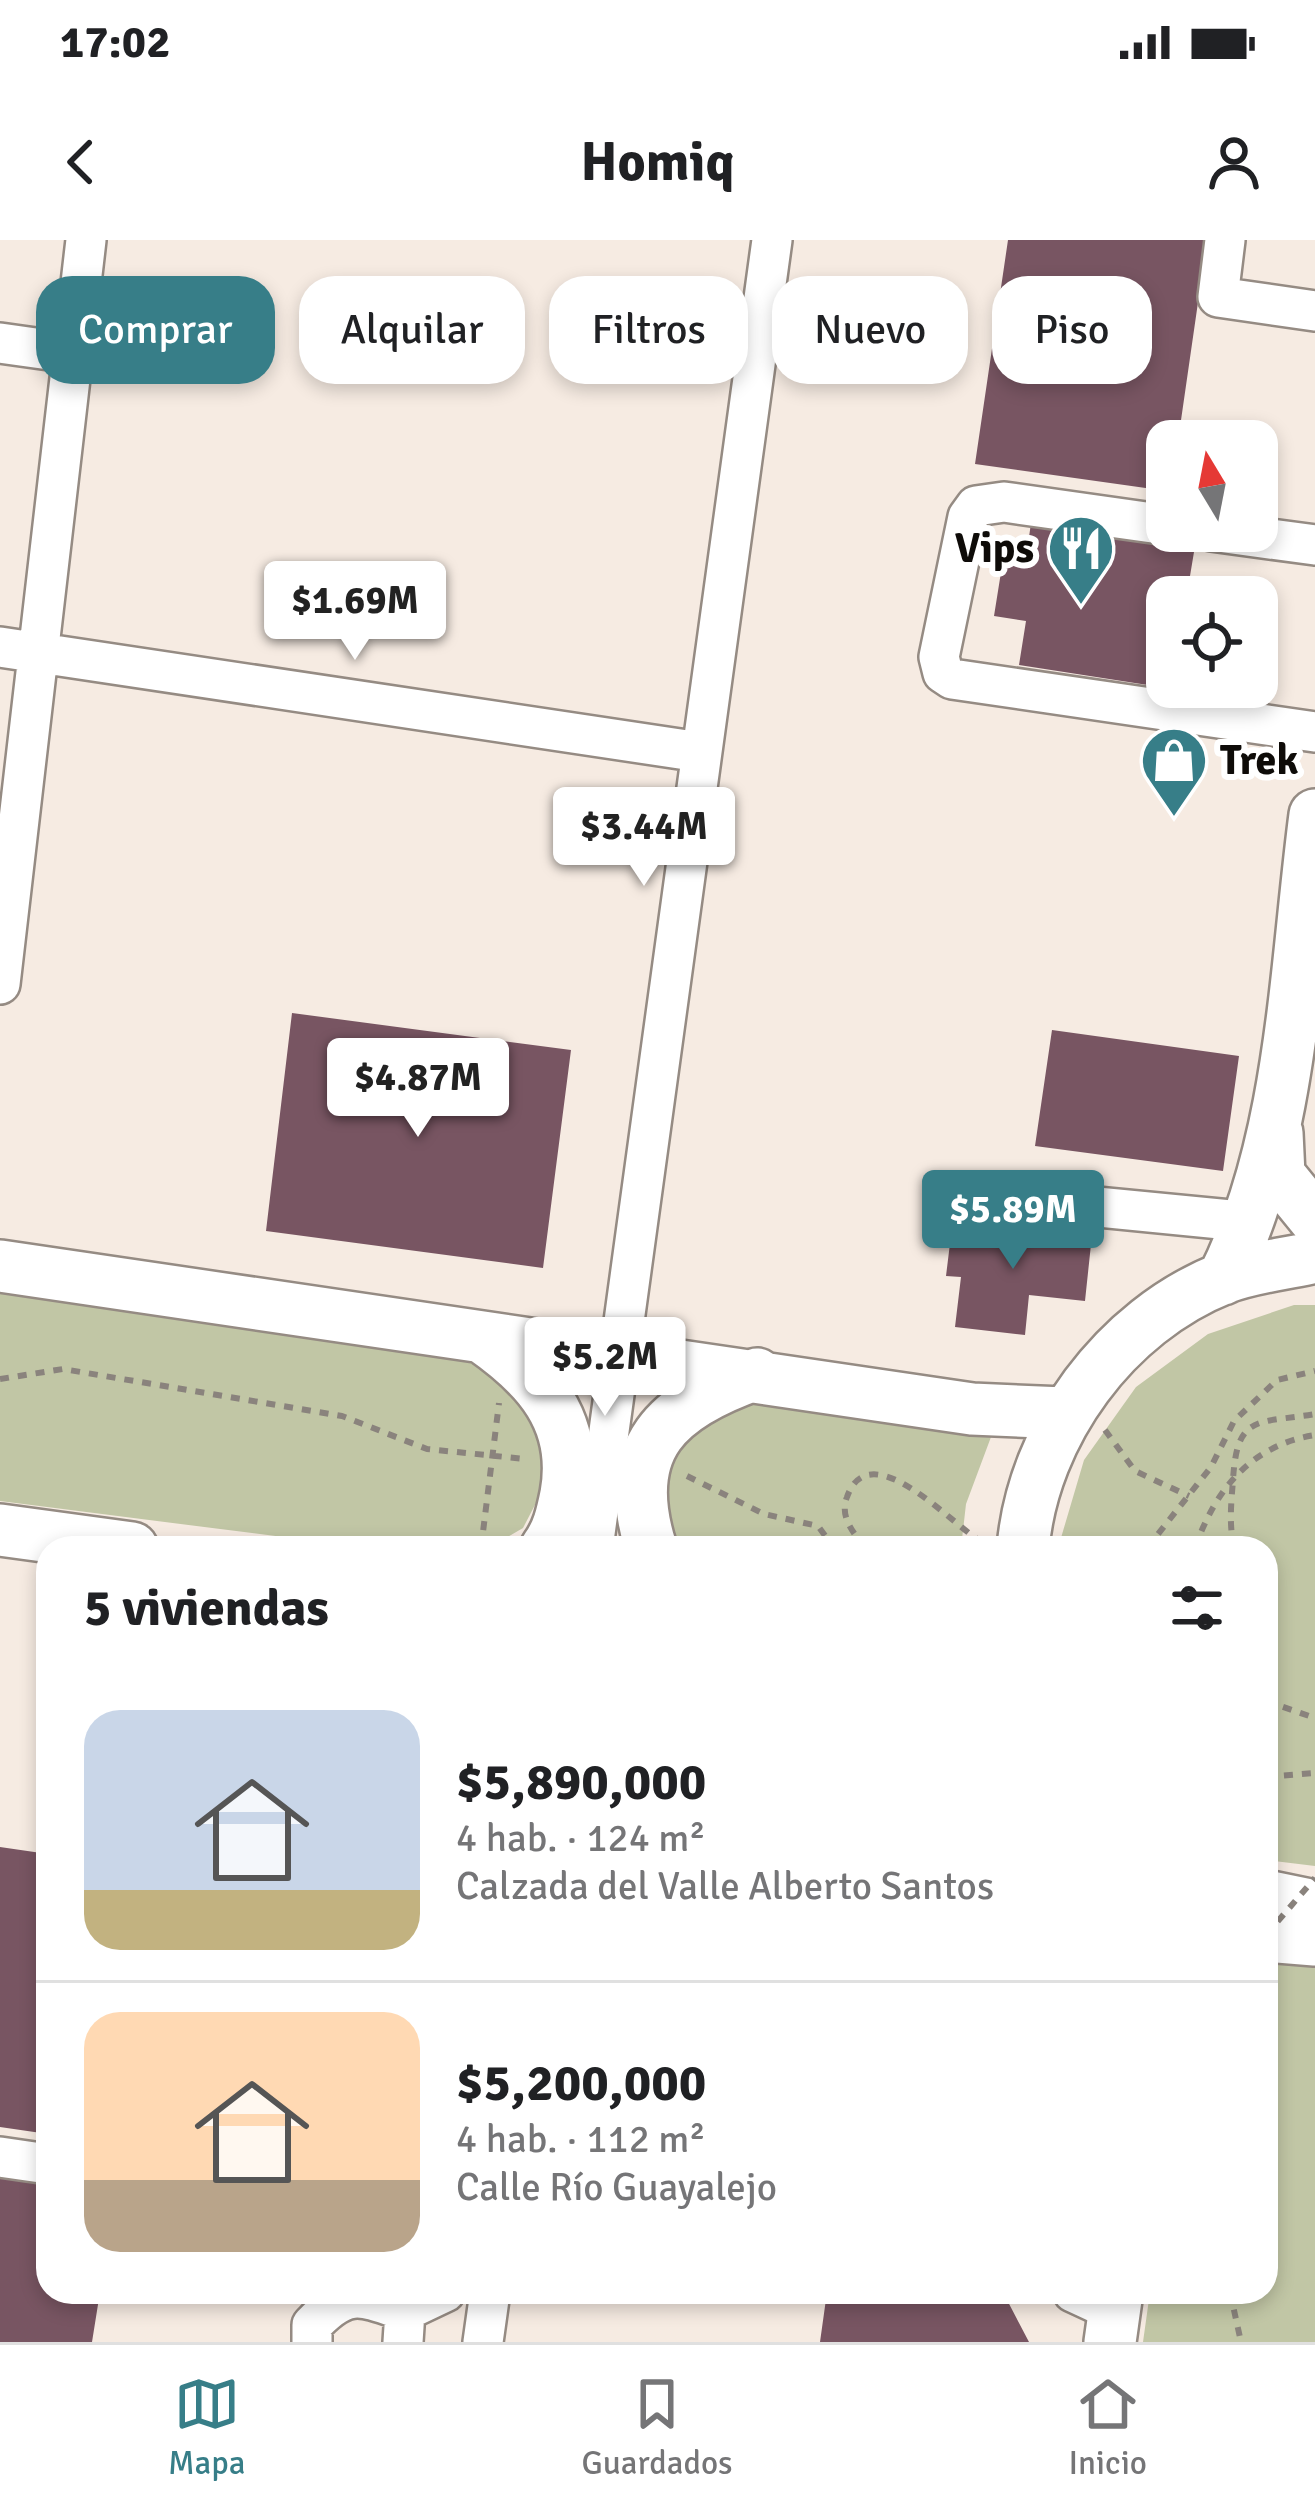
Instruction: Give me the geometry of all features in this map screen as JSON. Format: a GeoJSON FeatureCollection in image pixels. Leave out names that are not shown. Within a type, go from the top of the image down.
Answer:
{"type":"FeatureCollection","features":[{"type":"Feature","properties":{"kind":"main road"},"geometry":{"type":"LineString","coordinates":[[1223,1279],[1252,1222],[1279,1097],[1315,814]]}},
{"type":"Feature","properties":{"kind":"main road"},"geometry":{"type":"LineString","coordinates":[[1279,1097],[1279,1174],[1315,1219]]}},
{"type":"Feature","properties":{"kind":"main road"},"geometry":{"type":"LineString","coordinates":[[1024,1536],[1027,1504],[1085,1422],[1133,1333],[1223,1279],[1315,1257]]}},
{"type":"Feature","properties":{"kind":"main road"},"geometry":{"type":"LineString","coordinates":[[0,1266],[1085,1422]]}},
{"type":"Feature","properties":{"kind":"main road"},"geometry":{"type":"LineString","coordinates":[[477,1334],[526,1367],[549,1397],[572,1461],[556,1536]]}},
{"type":"Feature","properties":{"kind":"main road"},"geometry":{"type":"LineString","coordinates":[[647,1536],[642,1513],[643,1471],[657,1436],[699,1394],[758,1374]]}},
{"type":"Feature","properties":{"kind":"main road"},"geometry":{"type":"LineString","coordinates":[[0,1530],[44,1536]]}},
{"type":"Feature","properties":{"kind":"main road"},"geometry":{"type":"LineString","coordinates":[[1278,1898],[1315,1906]]}},
{"type":"Feature","properties":{"kind":"main road"},"geometry":{"type":"LineString","coordinates":[[1278,1936],[1315,1940]]}},
{"type":"Feature","properties":{"kind":"street"},"geometry":{"type":"LineString","coordinates":[[81,276],[86,240]]}},
{"type":"Feature","properties":{"kind":"street"},"geometry":{"type":"LineString","coordinates":[[594,1536],[772,240]]}},
{"type":"Feature","properties":{"kind":"street"},"geometry":{"type":"LineString","coordinates":[[1225,240],[1218,298],[1315,311]]}},
{"type":"Feature","properties":{"kind":"street"},"geometry":{"type":"LineString","coordinates":[[0,343],[36,348]]}},
{"type":"Feature","properties":{"kind":"street"},"geometry":{"type":"LineString","coordinates":[[1,966],[18,649],[65,384]]}},
{"type":"Feature","properties":{"kind":"street"},"geometry":{"type":"LineString","coordinates":[[1146,522],[1004,502],[976,506],[968,517],[939,657],[943,673],[952,679],[1315,732]]}},
{"type":"Feature","properties":{"kind":"street"},"geometry":{"type":"LineString","coordinates":[[1278,540],[1315,545]]}},
{"type":"Feature","properties":{"kind":"street"},"geometry":{"type":"LineString","coordinates":[[18,649],[700,752]]}},
{"type":"Feature","properties":{"kind":"street"},"geometry":{"type":"LineString","coordinates":[[975,1195],[1252,1222]]}},
{"type":"Feature","properties":{"kind":"street"},"geometry":{"type":"LineString","coordinates":[[0,2157],[36,2162]]}},
{"type":"Feature","properties":{"kind":"street"},"geometry":{"type":"LineString","coordinates":[[312,2342],[312,2325],[331,2304]]}},
{"type":"Feature","properties":{"kind":"street"},"geometry":{"type":"LineString","coordinates":[[374,2304],[404,2327],[431,2304]]}},
{"type":"Feature","properties":{"kind":"street"},"geometry":{"type":"LineString","coordinates":[[483,2342],[488,2304]]}},
{"type":"Feature","properties":{"kind":"path"},"geometry":{"type":"LineString","coordinates":[[0,1378],[63,1369],[343,1416],[427,1449],[572,1461]]}},
{"type":"Feature","properties":{"kind":"path"},"geometry":{"type":"LineString","coordinates":[[1157,1536],[1189,1496],[1234,1421],[1277,1380],[1315,1371]]}},
{"type":"Feature","properties":{"kind":"path"},"geometry":{"type":"LineString","coordinates":[[482,1536],[500,1394]]}},
{"type":"Feature","properties":{"kind":"path"},"geometry":{"type":"LineString","coordinates":[[1231,1536],[1228,1521],[1233,1448],[1245,1430],[1270,1420],[1315,1414]]}},
{"type":"Feature","properties":{"kind":"path"},"geometry":{"type":"LineString","coordinates":[[1085,1422],[1135,1471],[1189,1496]]}},
{"type":"Feature","properties":{"kind":"path"},"geometry":{"type":"LineString","coordinates":[[1199,1536],[1208,1510],[1233,1476],[1268,1450],[1315,1435]]}},
{"type":"Feature","properties":{"kind":"path"},"geometry":{"type":"LineString","coordinates":[[643,1471],[679,1472],[764,1514],[818,1526],[825,1536]]}},
{"type":"Feature","properties":{"kind":"path"},"geometry":{"type":"LineString","coordinates":[[857,1536],[846,1520],[847,1497],[858,1481],[884,1474],[903,1480],[971,1536]]}},
{"type":"Feature","properties":{"kind":"path"},"geometry":{"type":"LineString","coordinates":[[1278,1567],[1283,1566]]}},
{"type":"Feature","properties":{"kind":"path"},"geometry":{"type":"LineString","coordinates":[[1278,1705],[1315,1718]]}},
{"type":"Feature","properties":{"kind":"path"},"geometry":{"type":"LineString","coordinates":[[1278,1776],[1315,1772]]}},
{"type":"Feature","properties":{"kind":"path"},"geometry":{"type":"LineString","coordinates":[[1278,1921],[1315,1878]]}},
{"type":"Feature","properties":{"kind":"path"},"geometry":{"type":"LineString","coordinates":[[1233,2304],[1241,2342]]}},
{"type":"Feature","properties":{"kind":"green space"},"geometry":{"type":"Polygon","coordinates":[[[0,1292],[482,1356],[521,1381],[550,1476],[523,1528],[509,1536],[275,1536],[0,1501],[0,1292]]]}},
{"type":"Feature","properties":{"kind":"green space"},"geometry":{"type":"Polygon","coordinates":[[[1294,1305],[1315,1305],[1315,1866],[1278,1861],[1278,1536],[1062,1536],[1084,1460],[1136,1387],[1208,1334],[1294,1305]]]}},
{"type":"Feature","properties":{"kind":"green space"},"geometry":{"type":"Polygon","coordinates":[[[747,1391],[991,1437],[966,1504],[962,1536],[662,1536],[653,1451],[747,1391]]]}},
{"type":"Feature","properties":{"kind":"green space"},"geometry":{"type":"Polygon","coordinates":[[[1278,1950],[1315,1953],[1315,2342],[1143,2342],[1148,2304],[1278,2304],[1278,1950]]]}},
{"type":"Feature","properties":{"kind":"building"},"geometry":{"type":"Polygon","coordinates":[[[1008,240],[1207,240],[1181,420],[1146,420],[1146,488],[975,464],[992,349],[992,384],[1152,384],[1152,276],[1003,276],[1008,240]]]}},
{"type":"Feature","properties":{"kind":"building","name":"Vips"},"geometry":{"type":"Polygon","coordinates":[[[1033,509],[1146,526],[1146,552],[1194,552],[1190,576],[1146,576],[1146,685],[1019,665],[1026,621],[994,616],[1006,541],[1028,544],[1033,509]]]}},
{"type":"Feature","properties":{"kind":"building"},"geometry":{"type":"Polygon","coordinates":[[[292,1013],[571,1050],[543,1268],[266,1231],[292,1013]]]}},
{"type":"Feature","properties":{"kind":"building"},"geometry":{"type":"Polygon","coordinates":[[[1052,1030],[1239,1056],[1223,1171],[1035,1146],[1052,1030]]]}},
{"type":"Feature","properties":{"kind":"building"},"geometry":{"type":"Polygon","coordinates":[[[953,1219],[1092,1235],[1085,1301],[1029,1295],[1025,1335],[955,1327],[961,1277],[946,1276],[953,1219]]]}},
{"type":"Feature","properties":{"kind":"building"},"geometry":{"type":"Polygon","coordinates":[[[0,1847],[36,1852],[36,2132],[0,2127],[0,1847]]]}},
{"type":"Feature","properties":{"kind":"building"},"geometry":{"type":"Polygon","coordinates":[[[0,2177],[36,2182],[36,2304],[98,2304],[92,2342],[0,2342],[0,2177]]]}},
{"type":"Feature","properties":{"kind":"building"},"geometry":{"type":"Polygon","coordinates":[[[825,2304],[1009,2304],[1029,2342],[820,2342],[825,2304]]]}},
{"type":"Feature","properties":{"kind":"place","name":"Vips"},"geometry":{"type":"Point","coordinates":[1081,607]}},
{"type":"Feature","properties":{"kind":"place","name":"Trek"},"geometry":{"type":"Point","coordinates":[1174,819]}}]}
